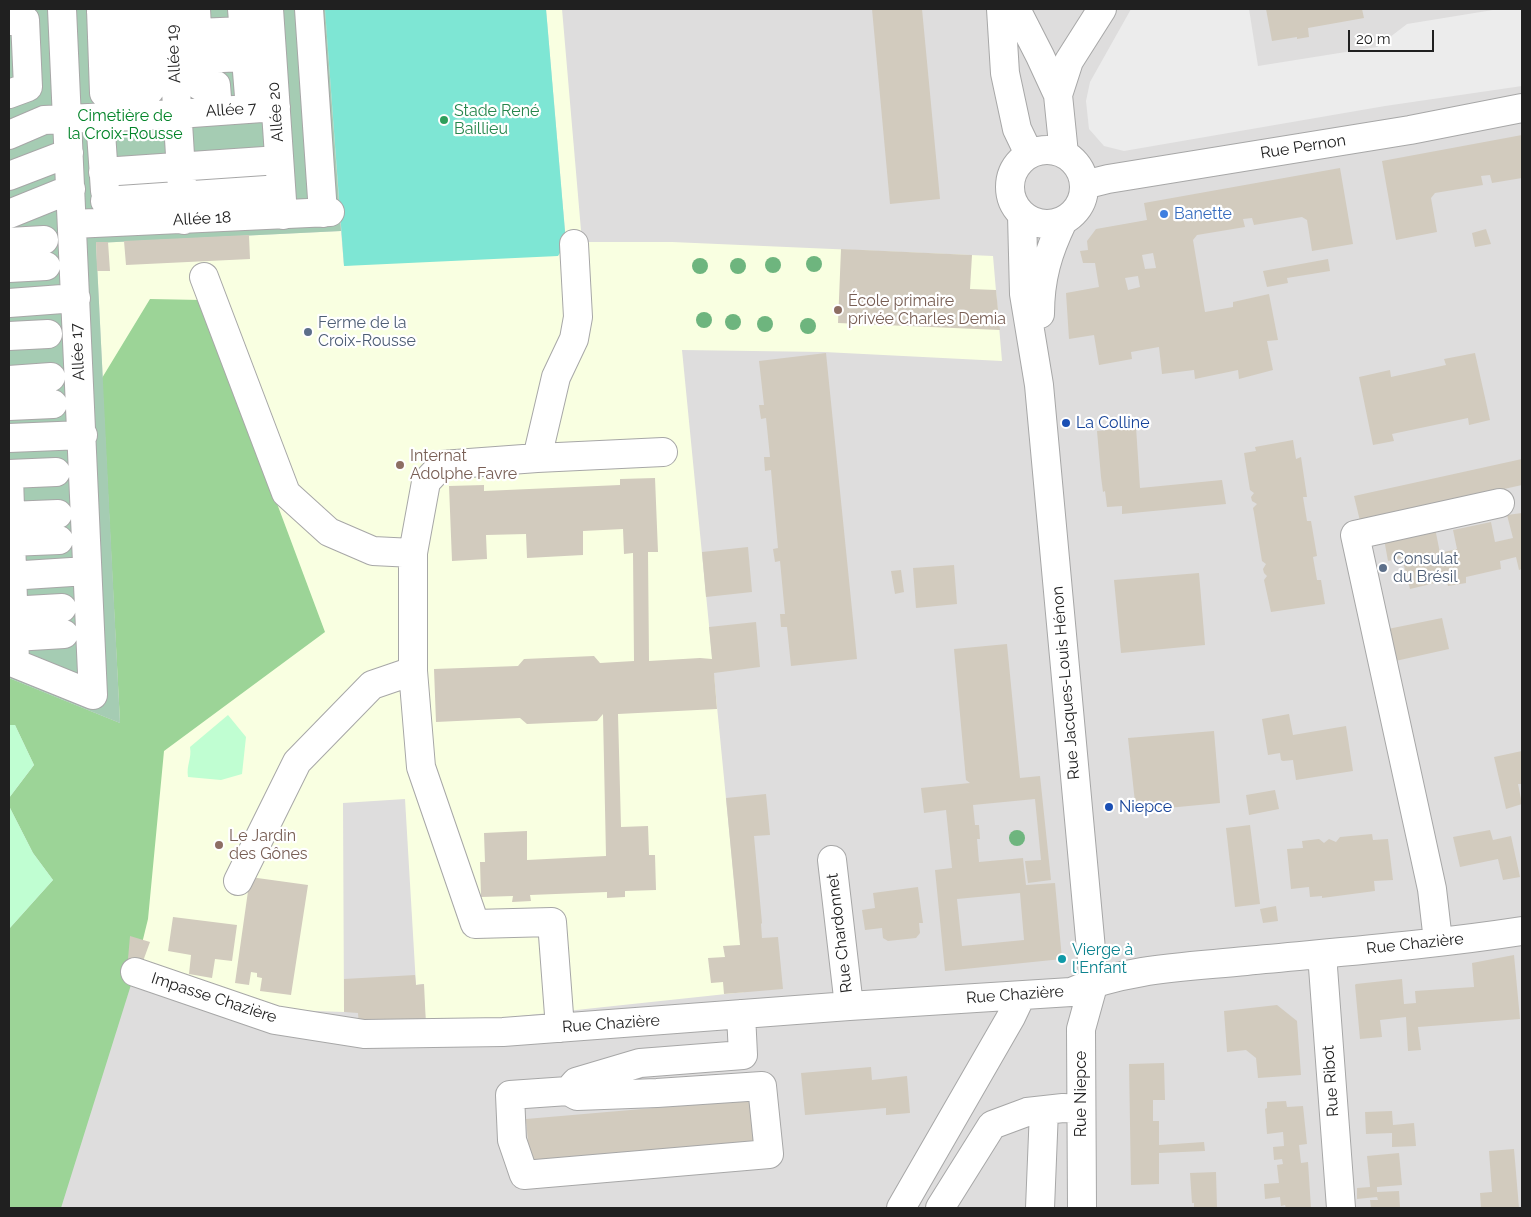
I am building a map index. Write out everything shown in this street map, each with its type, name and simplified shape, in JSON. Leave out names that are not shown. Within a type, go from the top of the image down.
[{"type":"street","points":[[101,20],[146,9],[150,90],[102,105]]},
{"type":"street","name":"Allée 19","points":[[171,9],[183,208]]},
{"type":"street","name":"Allée 20","points":[[269,9],[251,66],[279,151],[282,202]]},
{"type":"street","name":"Allée 18","points":[[73,224],[106,212],[282,202],[326,212],[309,9]]},
{"type":"street","points":[[1001,9],[1005,73],[1018,129],[1029,154],[1040,150],[1052,150],[1064,154],[1078,166],[1083,175],[1084,185]]},
{"type":"street","points":[[1016,9],[1058,95],[1064,154]]},
{"type":"street","points":[[1058,95],[1069,62],[1102,9]]},
{"type":"street","points":[[9,94],[28,87],[18,60],[17,21],[62,13]]},
{"type":"street","name":"Allée 17","points":[[12,636],[93,695],[68,106],[62,13]]},
{"type":"street","points":[[101,20],[147,36]]},
{"type":"street","points":[[101,20],[103,163],[106,212]]},
{"type":"street","points":[[198,33],[251,66]]},
{"type":"street","points":[[198,33],[200,86],[217,98]]},
{"type":"street","points":[[103,66],[149,63]]},
{"type":"street","name":"Allée 7","points":[[9,135],[44,120],[68,106],[102,105],[178,114],[217,98],[251,66]]},
{"type":"street","name":"Rue Pernon","points":[[1084,185],[1108,179],[1410,130],[1522,108]]},
{"type":"street","points":[[103,163],[279,151]]},
{"type":"street","points":[[9,176],[69,153]]},
{"type":"street","name":"Rue Jacques-Louis Hénon","points":[[1029,154],[1020,161],[1014,170],[1010,181],[1010,192],[1013,202],[1022,215],[1024,294],[1039,385],[1094,982]]},
{"type":"street","name":"Rue Jacques-Louis Hénon","points":[[1039,385],[1040,292],[1050,249],[1064,221],[1079,206],[1083,196],[1084,185]]},
{"type":"street","points":[[9,214],[71,189]]},
{"type":"street","points":[[1022,215],[1031,221],[1042,224],[1064,221]]},
{"type":"street","points":[[9,242],[45,253],[9,268]]},
{"type":"street","points":[[537,458],[556,377],[574,339],[578,317],[574,244]]},
{"type":"street","points":[[204,277],[286,493],[329,532],[373,550],[414,553]]},
{"type":"street","points":[[9,302],[76,298]]},
{"type":"street","points":[[9,336],[51,369]]},
{"type":"street","points":[[9,362],[51,369]]},
{"type":"street","points":[[9,380],[51,369]]},
{"type":"street","points":[[9,406],[51,369]]},
{"type":"street","points":[[9,438],[82,435]]},
{"type":"street","points":[[560,1028],[552,922],[474,924],[421,767],[413,671],[414,553],[426,482],[442,465],[663,452]]},
{"type":"street","points":[[10,508],[57,494],[10,508]]},
{"type":"street","points":[[1438,941],[1432,889],[1355,534],[1500,503]]},
{"type":"street","points":[[10,508],[59,540]]},
{"type":"street","points":[[10,508],[12,636],[63,621]]},
{"type":"street","points":[[11,575],[87,571]]},
{"type":"street","points":[[238,882],[297,762],[372,685],[413,671]]},
{"type":"street","name":"Rue Chardonnet","points":[[832,860],[849,1006]]},
{"type":"street","name":"Rue Chazière","points":[[503,1032],[849,1006],[1071,992],[1094,982],[1133,972],[1322,954],[1522,931]]},
{"type":"street","name":"Rue Ribot","points":[[1322,954],[1341,1208]]},
{"type":"street","name":"Impasse Chazière","points":[[135,972],[275,1020],[364,1034],[503,1032]]},
{"type":"street","name":"Rue Niepce","points":[[1082,1208],[1081,1029],[1094,982]]},
{"type":"street","points":[[901,1208],[1011,1017],[1021,996]]},
{"type":"street","points":[[568,1091],[577,1096],[587,1096],[762,1086],[769,1154],[524,1175],[512,1140],[510,1095],[568,1091],[576,1082],[640,1063],[743,1055],[741,1014]]},
{"type":"street","points":[[940,1208],[992,1125],[1027,1112],[1081,1108]]},
{"type":"street","points":[[1040,1208],[1044,1110]]},
{"type":"shaded area","points":[[9,9],[1522,9],[1522,1208],[9,1208]]},
{"type":"shaded area","name":"Stade René Baillieu","points":[[325,9],[546,9],[566,243],[558,256],[344,266]]},
{"type":"shaded area","name":"Internat Adolphe Favre","points":[[546,9],[562,9],[582,242],[672,242],[993,256],[1002,361],[824,352],[682,350],[745,992],[426,1026],[423,984],[416,985],[405,799],[343,803],[344,1012],[289,1010],[231,996],[128,959],[120,723],[96,243],[341,231],[344,266],[566,243]]},
{"type":"shaded area","points":[[1131,9],[1249,9],[1258,66],[1377,47],[1407,24],[1499,9],[1522,9],[1522,86],[1385,106],[1124,151],[1104,146],[1089,129],[1086,101],[1090,82]]},
{"type":"green space","name":"Cimetière de la Croix-Rousse","points":[[9,9],[325,9],[341,231],[96,243],[120,723],[9,678]]},
{"type":"green space","points":[[150,299],[201,300],[325,632],[164,751],[148,919],[135,972],[61,1208],[9,1208],[9,929],[53,880],[33,853],[9,806],[9,798],[34,765],[15,725],[9,725],[9,678],[120,723],[102,378]]},
{"type":"green space","points":[[228,715],[246,737],[242,774],[221,780],[188,777],[190,747]]},
{"type":"green space","points":[[9,725],[15,725],[34,765],[9,798]]},
{"type":"green space","points":[[9,806],[33,853],[53,880],[9,929]]},
{"type":"building","points":[[872,9],[922,9],[940,199],[890,204]]},
{"type":"building","points":[[1266,9],[1362,9],[1364,18],[1308,28],[1309,37],[1272,41]]},
{"type":"building","points":[[1522,135],[1522,178],[1492,183],[1490,175],[1481,176],[1483,185],[1435,193],[1431,198],[1437,232],[1396,240],[1382,161]]},
{"type":"building","points":[[1340,168],[1353,244],[1312,251],[1307,220],[1302,217],[1254,225],[1252,218],[1243,219],[1245,227],[1197,235],[1193,240],[1205,312],[1233,307],[1233,302],[1269,294],[1278,340],[1267,341],[1273,370],[1239,379],[1238,370],[1195,379],[1194,370],[1162,374],[1159,347],[1131,352],[1132,359],[1099,365],[1094,335],[1069,339],[1066,293],[1099,287],[1095,263],[1083,263],[1080,251],[1088,250],[1087,241],[1096,229],[1147,220],[1144,203]],"holes":[[[1153,253],[1156,268],[1145,269],[1142,255]],[[1138,276],[1140,287],[1128,290],[1125,278]]]},
{"type":"building","points":[[1486,229],[1491,244],[1475,247],[1472,233]]},
{"type":"building","points":[[249,235],[250,259],[126,265],[124,241]]},
{"type":"building","points":[[96,242],[108,242],[110,271],[97,271]]},
{"type":"building","points":[[841,249],[972,255],[970,289],[996,290],[1000,330],[838,323]]},
{"type":"building","points":[[1328,259],[1330,271],[1287,278],[1288,283],[1267,287],[1263,271]]},
{"type":"building","points":[[826,353],[857,659],[791,666],[787,627],[781,627],[780,614],[785,614],[780,561],[775,562],[773,549],[778,548],[771,470],[765,471],[764,457],[770,457],[766,418],[761,419],[759,405],[764,405],[759,361]]},
{"type":"building","points":[[1475,353],[1490,420],[1469,425],[1468,418],[1392,434],[1394,441],[1373,445],[1359,377],[1390,370],[1391,377],[1446,365],[1444,359]]},
{"type":"building","points":[[1136,427],[1140,488],[1222,480],[1226,504],[1122,514],[1122,506],[1107,507],[1101,477],[1097,431]]},
{"type":"building","points":[[1293,440],[1296,459],[1301,457],[1307,497],[1303,497],[1307,521],[1311,521],[1317,556],[1313,557],[1317,580],[1321,580],[1325,604],[1271,612],[1264,580],[1267,576],[1263,569],[1266,564],[1262,561],[1253,508],[1257,504],[1252,501],[1251,497],[1254,493],[1250,490],[1244,453],[1256,451],[1255,447]]},
{"type":"building","points":[[1522,459],[1522,485],[1360,521],[1354,496]]},
{"type":"building","points":[[655,478],[658,552],[648,552],[649,661],[712,659],[709,627],[756,622],[760,667],[714,673],[717,709],[618,714],[621,827],[648,826],[649,855],[655,855],[656,890],[625,891],[625,897],[607,898],[607,892],[530,895],[531,901],[512,902],[513,896],[481,897],[480,862],[485,862],[484,833],[527,831],[527,860],[606,856],[603,714],[597,721],[527,724],[520,718],[436,722],[434,669],[518,666],[524,659],[594,656],[600,663],[634,661],[633,553],[624,554],[623,529],[583,531],[583,555],[527,558],[526,534],[486,535],[487,559],[452,561],[449,486],[484,485],[484,491],[620,485],[620,479]]},
{"type":"building","points":[[1522,513],[1522,569],[1519,570],[1516,557],[1500,561],[1501,569],[1466,577],[1466,583],[1448,586],[1447,580],[1410,589],[1402,558],[1388,561],[1384,539],[1435,528],[1440,553],[1457,549],[1453,530],[1491,522],[1495,542],[1513,538],[1507,515]]},
{"type":"building","points":[[748,547],[752,592],[706,597],[702,552]]},
{"type":"building","points":[[954,565],[957,604],[916,608],[913,568]]},
{"type":"building","points":[[901,570],[904,592],[895,594],[891,571]]},
{"type":"building","points":[[1199,573],[1205,645],[1121,653],[1114,580]]},
{"type":"building","points":[[1442,618],[1449,649],[1391,662],[1383,630]]},
{"type":"building","points":[[1007,644],[1020,778],[1040,776],[1051,880],[1028,883],[1025,861],[1041,860],[1035,799],[973,805],[975,825],[979,825],[980,839],[977,839],[979,862],[1023,858],[1026,885],[1055,883],[1062,959],[945,971],[935,870],[952,868],[946,810],[924,813],[921,788],[970,783],[966,780],[954,649]],"holes":[[[1020,893],[1024,940],[962,946],[957,899]]]},
{"type":"building","points":[[1289,714],[1293,735],[1346,726],[1353,771],[1296,780],[1293,760],[1281,760],[1280,753],[1268,755],[1262,719]]},
{"type":"building","points":[[1214,731],[1220,803],[1136,811],[1128,738]]},
{"type":"building","points":[[1522,751],[1522,784],[1518,784],[1522,804],[1506,809],[1494,757]]},
{"type":"building","points":[[1275,790],[1279,809],[1249,815],[1246,795]]},
{"type":"building","points":[[766,794],[770,835],[754,836],[762,938],[778,937],[783,989],[724,994],[723,982],[711,983],[708,958],[725,957],[723,946],[740,945],[726,798]]},
{"type":"building","points":[[1250,825],[1260,904],[1235,907],[1226,828]]},
{"type":"building","points":[[1490,830],[1493,840],[1511,836],[1520,877],[1503,880],[1498,859],[1460,867],[1453,837]]},
{"type":"building","points":[[1372,834],[1373,840],[1388,839],[1393,880],[1374,881],[1375,891],[1322,898],[1322,896],[1310,897],[1309,887],[1291,889],[1287,849],[1303,848],[1302,841],[1319,839],[1324,843],[1329,839],[1336,842],[1340,837]]},
{"type":"building","points":[[250,877],[308,885],[291,995],[260,991],[262,978],[257,977],[257,973],[251,972],[249,985],[235,983]]},
{"type":"building","points":[[918,887],[923,923],[919,923],[920,933],[916,938],[888,941],[883,938],[882,928],[865,930],[862,910],[875,908],[873,893]]},
{"type":"building","points":[[1276,906],[1278,921],[1263,923],[1260,909]]},
{"type":"building","points":[[173,917],[237,925],[232,961],[215,959],[212,978],[189,974],[191,955],[168,951]]},
{"type":"building","points":[[130,936],[150,942],[142,964],[128,959]]},
{"type":"building","points":[[1514,955],[1520,1019],[1418,1027],[1421,1050],[1408,1051],[1406,1017],[1380,1020],[1382,1037],[1360,1039],[1356,984],[1402,979],[1404,1004],[1416,1003],[1415,991],[1474,987],[1472,963]]},
{"type":"building","points":[[415,975],[416,985],[424,984],[426,1026],[359,1027],[358,1013],[344,1012],[344,979]]},
{"type":"building","points":[[1277,1005],[1297,1021],[1301,1075],[1258,1078],[1256,1058],[1246,1050],[1227,1052],[1224,1011]]},
{"type":"building","points":[[1164,1063],[1165,1100],[1153,1100],[1153,1121],[1159,1121],[1159,1145],[1204,1142],[1205,1151],[1159,1153],[1159,1184],[1131,1185],[1129,1064]]},
{"type":"building","points":[[871,1067],[872,1080],[907,1076],[910,1113],[886,1115],[886,1108],[805,1115],[801,1073]]},
{"type":"building","points":[[758,1099],[763,1143],[530,1163],[526,1119]]},
{"type":"building","points":[[1286,1101],[1287,1107],[1303,1106],[1307,1144],[1299,1145],[1301,1163],[1308,1162],[1311,1208],[1286,1208],[1285,1205],[1281,1206],[1280,1197],[1265,1199],[1264,1184],[1279,1183],[1277,1165],[1283,1164],[1282,1159],[1274,1160],[1273,1147],[1284,1146],[1283,1132],[1267,1134],[1265,1109],[1267,1108],[1267,1102]]},
{"type":"building","points":[[1392,1111],[1393,1125],[1414,1123],[1416,1146],[1392,1147],[1392,1133],[1366,1134],[1365,1112]]},
{"type":"building","points":[[1514,1149],[1519,1208],[1481,1208],[1480,1193],[1492,1192],[1489,1151]]},
{"type":"building","points":[[1399,1153],[1402,1185],[1377,1187],[1377,1192],[1399,1191],[1400,1208],[1371,1208],[1370,1200],[1378,1200],[1377,1197],[1357,1199],[1357,1188],[1370,1187],[1367,1156]]},
{"type":"building","points":[[1216,1172],[1217,1208],[1194,1208],[1190,1173]]},
{"type":"place","name":"Stade René Baillieu","points":[[444,120]]},
{"type":"place","name":"Banette","points":[[1164,214]]},
{"type":"place","name":"École primaire privée Charles Demia","points":[[838,310]]},
{"type":"place","name":"Ferme de la Croix-Rousse","points":[[308,332]]},
{"type":"place","name":"La Colline","points":[[1066,423]]},
{"type":"place","name":"Internat Adolphe Favre","points":[[400,465]]},
{"type":"place","name":"Consulat du Brésil","points":[[1383,568]]},
{"type":"place","name":"Niepce","points":[[1109,807]]},
{"type":"place","name":"Le Jardin des Gônes","points":[[219,845]]},
{"type":"place","name":"Vierge à l'Enfant","points":[[1062,959]]}]
